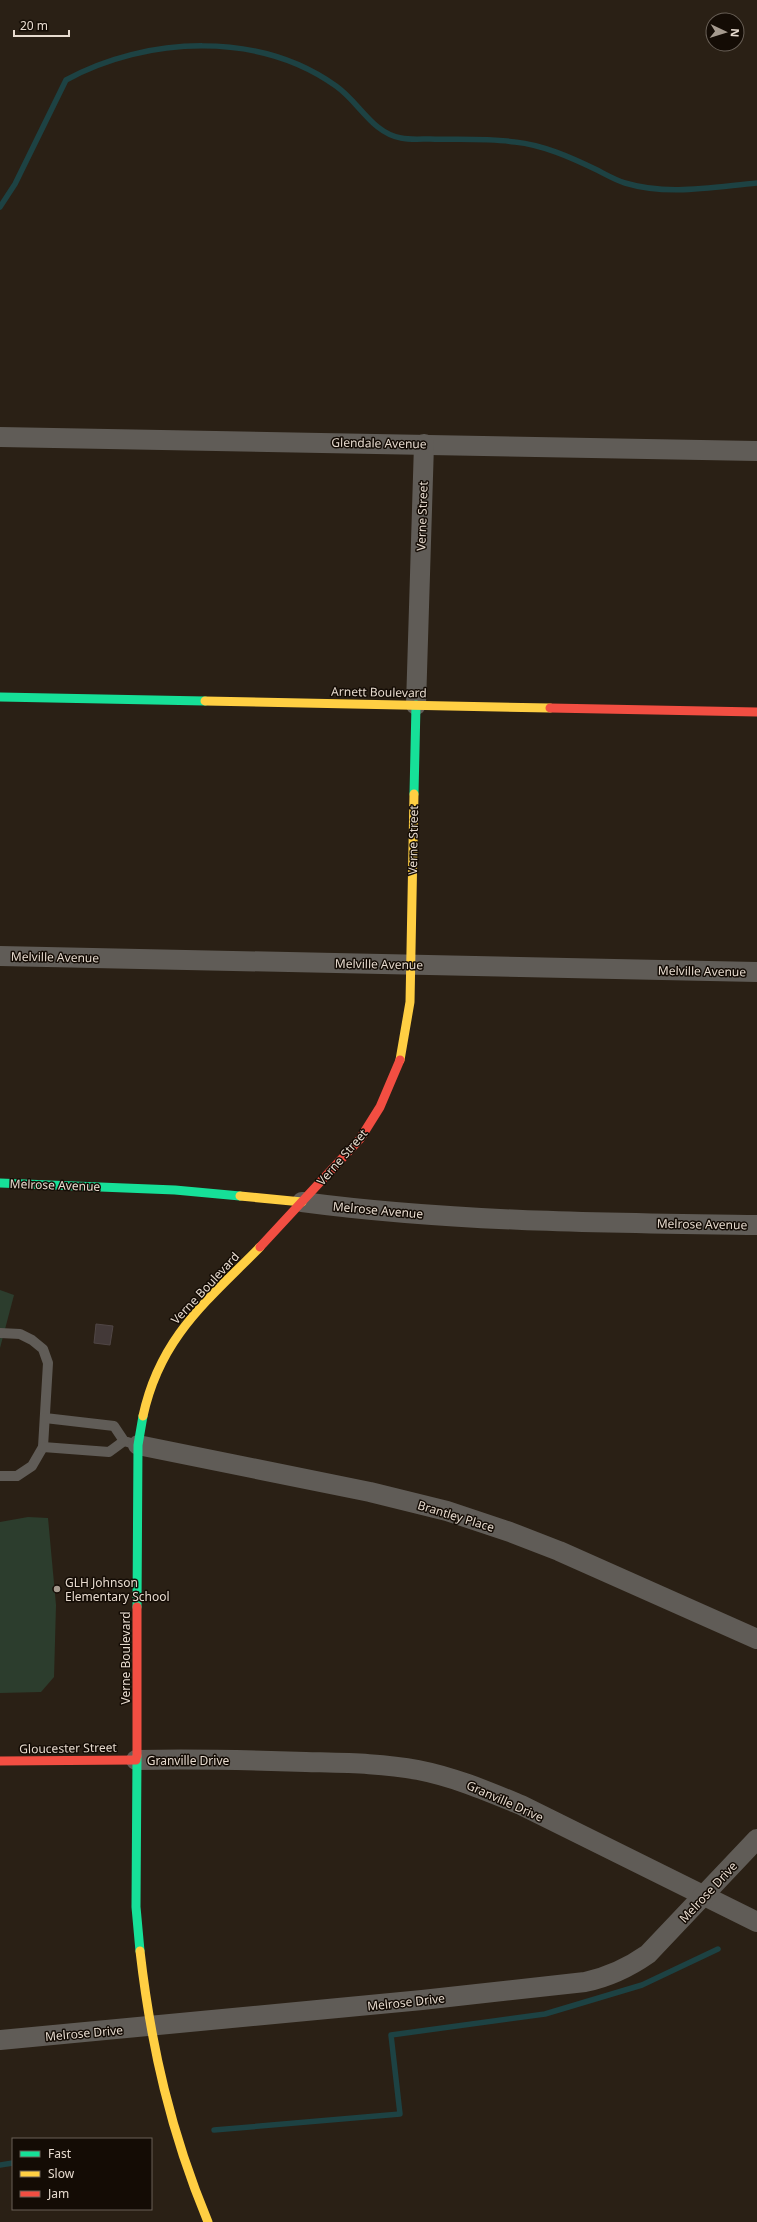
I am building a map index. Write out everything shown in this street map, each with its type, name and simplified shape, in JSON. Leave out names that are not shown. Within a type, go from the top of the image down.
[{"type":"street","name":"Glendale Avenue","points":[[0,437],[757,451]]},
{"type":"street","name":"Verne Street","points":[[302,1202],[360,1140],[378,1113],[392,1084],[401,1060],[408,1028],[424,444]]},
{"type":"street","name":"Arnett Boulevard","points":[[0,697],[757,712]]},
{"type":"street","name":"Melville Avenue","points":[[0,956],[757,972]]},
{"type":"street","name":"Melrose Avenue","points":[[0,1183],[175,1190],[302,1202],[374,1212],[493,1219],[757,1225]]},
{"type":"street","name":"Verne Boulevard","points":[[208,2222],[193,2188],[173,2130],[157,2070],[148,2027],[140,1970],[136,1907],[136,1760],[131,1443],[142,1420],[150,1388],[164,1358],[185,1324],[302,1202]]},
{"type":"street","name":"Brantley Place","points":[[131,1443],[370,1492],[447,1511],[510,1532],[559,1552],[757,1639]]},
{"type":"street","name":"Granville Drive","points":[[136,1760],[211,1759],[376,1764],[418,1770],[482,1789],[521,1805],[757,1922]]},
{"type":"street","name":"Gloucester Street","points":[[0,1761],[136,1760]]},
{"type":"street","name":"Melrose Drive","points":[[0,2040],[430,2000],[585,1982],[608,1977],[629,1967],[648,1954],[757,1839]]},
{"type":"lane","points":[[0,1333],[20,1334],[32,1340],[43,1349],[48,1363],[43,1447],[32,1466],[17,1476],[0,1476]]},
{"type":"lane","points":[[43,1447],[110,1452],[131,1443],[114,1426],[45,1418]]},
{"type":"green space","points":[[0,1290],[14,1295],[0,1348]]},
{"type":"green space","points":[[28,1517],[48,1518],[56,1605],[54,1677],[41,1692],[0,1693],[0,1522]]},
{"type":"building","points":[[96,1324],[113,1326],[110,1345],[94,1343]]},
{"type":"waterway","points":[[0,207],[15,184],[66,80],[98,65],[132,55],[167,48],[202,46],[238,48],[273,56],[306,68],[336,86],[382,130],[401,138],[494,140],[536,146],[566,156],[621,182],[641,187],[674,190],[757,183]]},
{"type":"waterway","points":[[214,2130],[400,2114],[391,2035],[545,2014],[642,1985],[718,1949]]},
{"type":"waterway","points":[[0,2165],[12,2163]]},
{"type":"traffic: fast","points":[[0,697],[205,701]]},
{"type":"traffic: fast","points":[[414,794],[416,705]]},
{"type":"traffic: fast","points":[[0,1183],[175,1190],[240,1196]]},
{"type":"traffic: fast","points":[[137,1607],[138,1445],[143,1416]]},
{"type":"traffic: fast","points":[[137,1756],[136,1907],[140,1951]]},
{"type":"traffic: slow","points":[[205,701],[550,708]]},
{"type":"traffic: slow","points":[[400,1060],[410,1002],[414,794]]},
{"type":"traffic: slow","points":[[240,1196],[302,1202]]},
{"type":"traffic: slow","points":[[143,1416],[151,1388],[161,1364],[174,1342],[204,1303],[260,1247]]},
{"type":"traffic: slow","points":[[140,1951],[150,2021],[164,2089],[183,2156],[208,2222]]},
{"type":"traffic: jam","points":[[550,708],[757,712]]},
{"type":"traffic: jam","points":[[260,1247],[360,1139],[380,1107],[400,1060]]},
{"type":"traffic: jam","points":[[137,1607],[137,1756]]},
{"type":"traffic: jam","points":[[0,1761],[136,1760]]},
{"type":"place","name":"GLH Johnson Elementary School","points":[[57,1589]]}]
